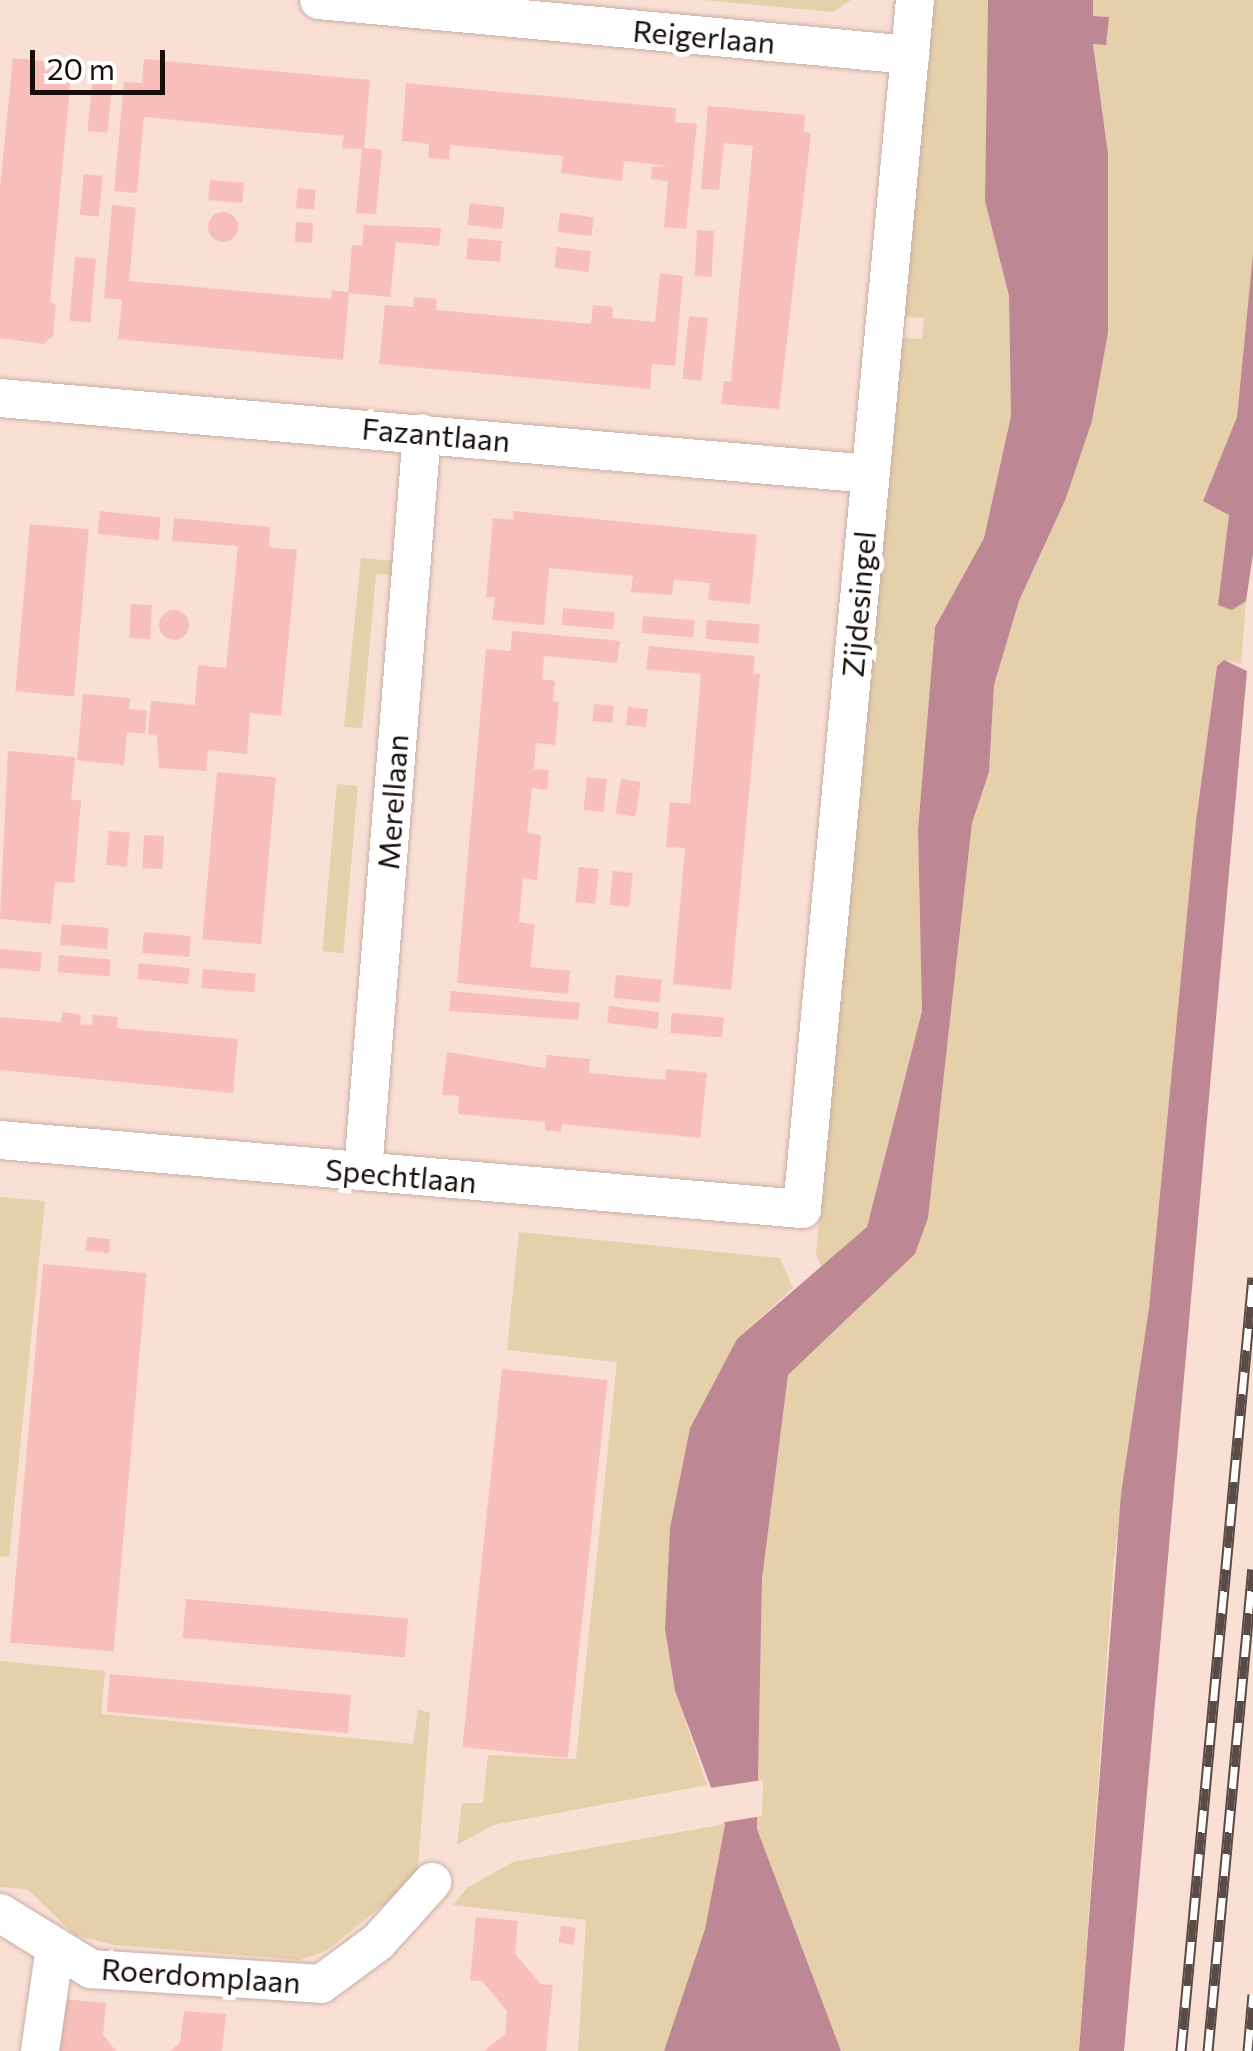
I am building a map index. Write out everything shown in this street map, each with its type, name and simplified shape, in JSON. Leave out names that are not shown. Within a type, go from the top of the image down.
[{"type":"street","name":"Reigerlaan","points":[[320,0],[910,55]]},
{"type":"street","name":"Zijdesingel","points":[[802,1209],[915,0]]},
{"type":"street","name":"Fazantlaan","points":[[0,398],[871,474]]},
{"type":"street","name":"Merellaan","points":[[364,1171],[422,433]]},
{"type":"street","name":"Spechtlaan","points":[[0,1140],[802,1209]]},
{"type":"street","name":"Roerdomplaan","points":[[0,1913],[91,1969],[321,1984],[378,1942],[432,1882]]},
{"type":"street","points":[[40,2051],[55,1947]]},
{"type":"shaded area","points":[[703,0],[851,0],[833,12]]},
{"type":"shaded area","points":[[932,0],[988,0],[985,201],[1009,296],[1011,416],[984,538],[935,627],[918,830],[922,1011],[867,1227],[821,1267],[816,1254],[901,338],[922,339],[924,318],[902,317]]},
{"type":"shaded area","points":[[988,0],[1093,0],[1093,16],[1109,17],[1106,45],[1093,44],[1108,154],[1108,333],[1092,421],[1066,498],[1019,601],[994,685],[989,772],[972,823],[928,1218],[915,1254],[788,1375],[762,1579],[757,1829],[841,2051],[664,2051],[705,1929],[725,1825],[675,1691],[665,1629],[670,1528],[690,1428],[737,1339],[867,1227],[922,1011],[918,830],[935,627],[984,538],[1011,416],[1009,296],[985,201]]},
{"type":"shaded area","points":[[1093,0],[1253,0],[1253,253],[1237,417],[1213,479],[1229,515],[1219,604],[1232,609],[1246,601],[1241,664],[1224,660],[1217,666],[1196,821],[1149,1308],[1114,1560],[1079,2051],[841,2051],[757,1829],[762,1579],[788,1375],[915,1254],[928,1218],[972,823],[989,772],[994,685],[1019,601],[1066,498],[1092,421],[1108,333],[1108,154],[1093,43],[1108,17],[1093,16]]},
{"type":"shaded area","points":[[1253,253],[1253,554],[1246,601],[1232,610],[1218,605],[1229,515],[1203,501],[1237,417]]},
{"type":"shaded area","points":[[361,558],[395,561],[393,576],[376,574],[362,728],[344,727]]},
{"type":"shaded area","points":[[1224,660],[1247,671],[1124,2051],[1079,2051],[1121,1494],[1149,1308],[1196,821],[1217,666]]},
{"type":"shaded area","points":[[337,784],[358,786],[343,953],[322,951]]},
{"type":"shaded area","points":[[0,1197],[45,1201],[9,1557],[0,1556]]},
{"type":"shaded area","points":[[519,1232],[780,1258],[793,1288],[737,1339],[690,1428],[670,1528],[665,1629],[675,1691],[707,1785],[493,1825],[457,1845],[462,1803],[483,1803],[488,1755],[576,1759],[617,1362],[507,1350]]},
{"type":"shaded area","points":[[0,1661],[105,1671],[101,1714],[413,1744],[418,1709],[430,1713],[417,1878],[326,1951],[299,1960],[114,1945],[75,1935],[27,1889],[0,1887]]},
{"type":"shaded area","points":[[725,1824],[705,1929],[664,2051],[578,2051],[586,1920],[453,1905],[467,1888],[513,1862]]},
{"type":"pier","points":[[763,1780],[762,1816],[719,1823],[703,1789]]},
{"type":"building","points":[[13,58],[72,64],[50,302],[56,305],[53,336],[44,344],[0,338],[0,188]]},
{"type":"building","points":[[144,59],[370,80],[364,148],[382,150],[376,214],[356,213],[362,149],[342,148],[344,136],[144,117],[137,193],[114,191],[124,82],[142,83]]},
{"type":"building","points":[[94,68],[114,70],[107,133],[87,131]]},
{"type":"building","points":[[406,83],[676,108],[675,122],[697,124],[686,229],[664,227],[668,181],[651,179],[652,167],[669,166],[624,161],[622,181],[561,173],[563,156],[450,145],[449,160],[428,158],[429,144],[402,141]]},
{"type":"building","points":[[708,106],[805,115],[804,132],[811,133],[779,409],[721,404],[724,381],[731,381],[753,146],[724,143],[719,190],[701,189]]},
{"type":"building","points":[[84,174],[103,176],[99,217],[80,215]]},
{"type":"building","points":[[210,180],[244,183],[242,203],[208,200]]},
{"type":"building","points":[[298,188],[316,190],[314,210],[296,208]]},
{"type":"building","points":[[470,203],[505,207],[502,229],[467,225]]},
{"type":"building","points":[[112,205],[136,208],[129,281],[331,299],[332,290],[348,292],[352,245],[362,246],[364,225],[441,228],[439,246],[396,242],[390,297],[349,293],[343,360],[118,339],[122,300],[104,298]]},
{"type":"building","points":[[223,212],[234,216],[238,227],[234,238],[223,242],[212,238],[208,227],[212,216]]},
{"type":"building","points":[[560,213],[594,217],[591,236],[558,232]]},
{"type":"building","points":[[296,222],[313,223],[312,243],[295,242]]},
{"type":"building","points":[[697,230],[714,231],[712,277],[695,276]]},
{"type":"building","points":[[468,238],[502,241],[500,262],[466,259]]},
{"type":"building","points":[[557,247],[591,251],[588,272],[554,268]]},
{"type":"building","points":[[75,257],[96,259],[90,323],[69,321]]},
{"type":"building","points":[[660,273],[683,276],[675,366],[652,364],[650,389],[379,364],[385,305],[413,307],[414,297],[437,299],[436,310],[591,324],[593,305],[613,307],[612,318],[655,322]]},
{"type":"building","points":[[689,316],[708,318],[701,381],[682,379]]},
{"type":"building","points":[[100,511],[161,517],[158,540],[98,534]]},
{"type":"building","points":[[514,511],[757,535],[750,604],[708,600],[710,583],[674,580],[672,595],[631,592],[633,576],[549,568],[544,625],[492,620],[495,597],[486,597],[493,518],[513,520]]},
{"type":"building","points":[[174,518],[270,527],[269,547],[297,550],[281,716],[250,713],[247,754],[208,750],[206,771],[159,768],[157,735],[148,734],[151,701],[195,705],[198,665],[226,668],[238,546],[172,541]]},
{"type":"building","points":[[30,524],[89,529],[74,697],[15,691]]},
{"type":"building","points":[[131,604],[152,605],[150,639],[129,638]]},
{"type":"building","points":[[563,608],[615,613],[613,629],[562,625]]},
{"type":"building","points":[[174,610],[185,614],[189,625],[185,636],[174,640],[163,636],[159,625],[163,614]]},
{"type":"building","points":[[643,616],[695,621],[693,637],[642,633]]},
{"type":"building","points":[[707,620],[760,625],[758,644],[705,639]]},
{"type":"building","points":[[512,631],[620,641],[617,663],[544,656],[542,679],[555,681],[553,701],[559,702],[555,745],[536,743],[534,769],[549,770],[547,790],[532,788],[527,833],[541,835],[537,880],[523,878],[519,922],[535,925],[530,967],[570,971],[568,994],[457,983],[486,649],[511,651]]},
{"type":"building","points":[[649,646],[755,656],[753,674],[760,674],[731,990],[673,984],[685,848],[666,847],[670,802],[690,804],[701,674],[646,669]]},
{"type":"building","points":[[83,694],[130,698],[129,709],[147,711],[145,734],[127,732],[124,765],[77,760]]},
{"type":"building","points":[[594,704],[614,706],[612,723],[592,721]]},
{"type":"building","points":[[628,707],[648,709],[646,727],[626,725]]},
{"type":"building","points":[[8,751],[75,757],[71,799],[81,801],[74,883],[55,882],[51,924],[0,919]]},
{"type":"building","points":[[217,772],[276,777],[261,945],[202,939]]},
{"type":"building","points":[[587,777],[607,779],[603,812],[584,810]]},
{"type":"building","points":[[621,779],[641,782],[635,817],[616,814]]},
{"type":"building","points":[[109,831],[130,833],[127,867],[106,865]]},
{"type":"building","points":[[144,835],[164,836],[162,869],[142,868]]},
{"type":"building","points":[[579,867],[599,869],[595,904],[575,902]]},
{"type":"building","points":[[613,871],[633,873],[629,907],[609,905]]},
{"type":"building","points":[[62,924],[109,928],[107,949],[60,945]]},
{"type":"building","points":[[144,932],[191,936],[189,957],[142,953]]},
{"type":"building","points":[[0,949],[42,953],[40,972],[0,968]]},
{"type":"building","points":[[59,955],[111,960],[109,976],[58,972]]},
{"type":"building","points":[[139,963],[190,968],[188,984],[137,979]]},
{"type":"building","points":[[203,969],[256,974],[254,993],[201,988]]},
{"type":"building","points":[[616,975],[662,980],[659,1003],[614,998]]},
{"type":"building","points":[[451,991],[580,1003],[578,1020],[449,1011]]},
{"type":"building","points":[[609,1006],[660,1012],[658,1029],[607,1023]]},
{"type":"building","points":[[63,1012],[81,1015],[80,1024],[92,1025],[93,1015],[118,1017],[117,1028],[238,1039],[233,1093],[0,1070],[0,1017],[61,1022]]},
{"type":"building","points":[[672,1013],[724,1018],[722,1037],[670,1033]]},
{"type":"building","points":[[447,1052],[545,1068],[547,1055],[590,1059],[589,1073],[665,1080],[666,1069],[707,1073],[700,1138],[562,1124],[561,1132],[545,1130],[545,1122],[458,1114],[459,1096],[442,1095]]},
{"type":"building","points":[[87,1237],[110,1239],[109,1253],[86,1251]]},
{"type":"building","points":[[43,1264],[147,1273],[113,1652],[10,1643]]},
{"type":"building","points":[[502,1369],[607,1380],[568,1758],[462,1747]]},
{"type":"building","points":[[186,1599],[408,1618],[405,1657],[183,1638]]},
{"type":"building","points":[[110,1674],[351,1695],[348,1733],[107,1712]]},
{"type":"building","points":[[476,1917],[518,1921],[515,1954],[541,1984],[553,1985],[546,2051],[484,2051],[505,2034],[507,2011],[482,1981],[470,1980]]},
{"type":"building","points":[[561,1926],[576,1928],[573,1945],[559,1943]]},
{"type":"building","points":[[63,1999],[106,2003],[103,2035],[116,2051],[58,2051]]},
{"type":"building","points":[[184,2011],[226,2014],[222,2051],[170,2051],[180,2043]]},
{"type":"railway","points":[[1181,2051],[1253,1277]]},
{"type":"railway","points":[[1208,2051],[1253,1569]]},
{"type":"railway","points":[[1248,2051],[1253,1994]]}]
